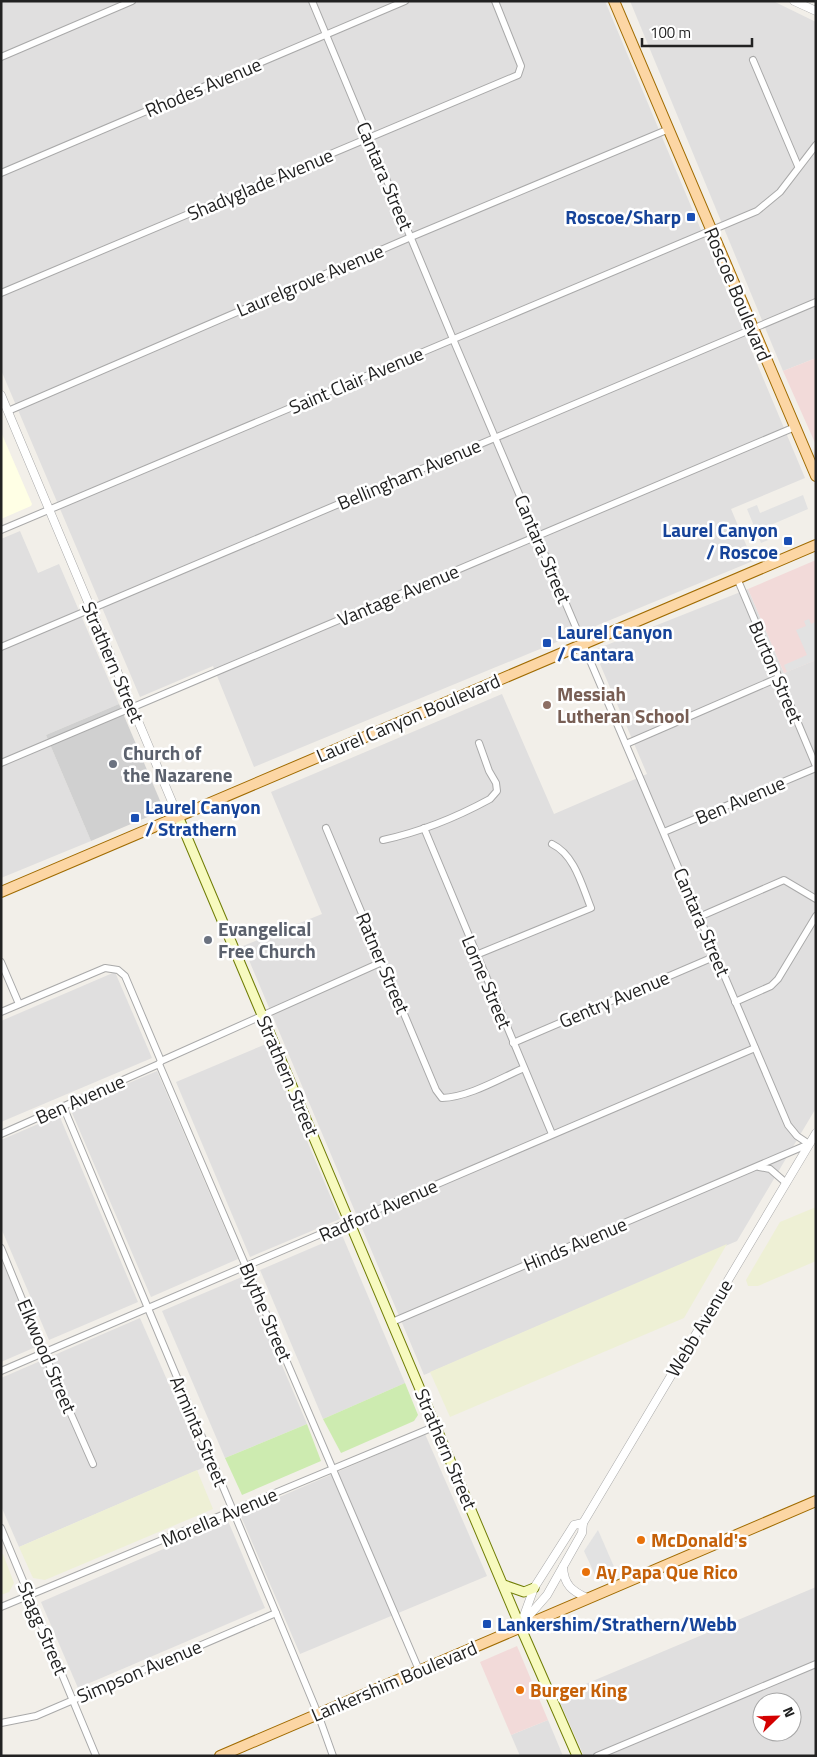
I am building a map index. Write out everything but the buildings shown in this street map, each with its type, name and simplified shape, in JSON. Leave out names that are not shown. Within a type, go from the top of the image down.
[{"type":"main road","name":"Roscoe Boulevard","points":[[614,1],[816,476]]},
{"type":"main road","name":"Laurel Canyon Boulevard","points":[[1,892],[816,545]]},
{"type":"main road","name":"Strathern Street","points":[[178,816],[520,1626],[577,1756]]},
{"type":"main road","name":"Lankershim Boulevard","points":[[220,1756],[520,1626],[816,1501]]},
{"type":"main road","points":[[504,1585],[524,1592],[534,1588]]},
{"type":"street","points":[[1,57],[132,1]]},
{"type":"street","name":"Cantara Street","points":[[312,1],[453,339],[788,1125],[797,1136],[809,1144]]},
{"type":"street","name":"Rhodes Avenue","points":[[1,173],[405,1]]},
{"type":"street","name":"Shadyglade Avenue","points":[[1,293],[518,75],[521,66],[495,1]]},
{"type":"street","points":[[794,1],[816,11]]},
{"type":"street","points":[[753,60],[798,166]]},
{"type":"street","name":"Laurelgrove Avenue","points":[[8,411],[411,237],[668,129]]},
{"type":"street","name":"Saint Clair Avenue","points":[[1,530],[761,208],[780,192],[798,166],[816,145]]},
{"type":"street","name":"Bellingham Avenue","points":[[1,647],[816,302]]},
{"type":"street","name":"Strathern Street","points":[[1,395],[178,816]]},
{"type":"street","name":"Vantage Avenue","points":[[1,763],[796,427]]},
{"type":"street","name":"Burton Street","points":[[736,578],[816,767]]},
{"type":"street","points":[[626,744],[778,678]]},
{"type":"street","points":[[383,840],[406,835],[490,799],[497,791],[496,783],[489,771],[479,743]]},
{"type":"street","name":"Ben Avenue","points":[[664,832],[816,767]]},
{"type":"street","name":"Ratner Street","points":[[326,828],[436,1090],[442,1098],[451,1098],[464,1094],[524,1068]]},
{"type":"street","name":"Lorne Street","points":[[424,828],[552,1134]]},
{"type":"street","points":[[476,955],[591,908],[569,856],[561,848],[552,844]]},
{"type":"street","points":[[699,916],[784,880],[816,899]]},
{"type":"street","points":[[735,1002],[770,986],[778,979],[816,916]]},
{"type":"street","name":"Gentry Avenue","points":[[513,1043],[716,956]]},
{"type":"street","points":[[1,962],[19,1004],[1,1012]]},
{"type":"street","name":"Ben Avenue","points":[[1,1134],[382,962]]},
{"type":"street","name":"Blythe Street","points":[[19,1004],[105,968],[118,970],[126,976],[160,1062],[419,1670]]},
{"type":"street","name":"Radford Avenue","points":[[1,1371],[755,1048]]},
{"type":"street","name":"Arminta Street","points":[[63,1106],[318,1714],[333,1756]]},
{"type":"street","name":"Webb Avenue","points":[[520,1626],[547,1595],[582,1533],[582,1523],[816,1133]]},
{"type":"street","name":"Hinds Avenue","points":[[392,1322],[809,1144]]},
{"type":"street","points":[[758,1167],[770,1170],[785,1182]]},
{"type":"street","name":"Elkwood Street","points":[[1,1248],[44,1353],[93,1464]]},
{"type":"street","name":"Morella Avenue","points":[[1,1607],[436,1426]]},
{"type":"street","name":"Webb Avenue","points":[[520,1626],[534,1588],[574,1525],[582,1523]]},
{"type":"street","name":"Stagg Street","points":[[1,1528],[96,1756]]},
{"type":"street","points":[[563,1567],[568,1587],[587,1598]]},
{"type":"street","name":"Simpson Avenue","points":[[1,1723],[36,1716],[276,1613]]},
{"type":"street","points":[[597,1756],[816,1664]]},
{"type":"shaded area","points":[[1,1],[605,1],[805,478],[731,509],[753,561],[254,767],[213,666],[140,697],[1,370]]},
{"type":"shaded area","points":[[630,1],[773,1],[816,22],[816,358],[783,371]]},
{"type":"shaded area","points":[[816,358],[816,445],[783,371]]},
{"type":"shaded area","points":[[1,432],[32,504],[1,519]]},
{"type":"shaded area","points":[[803,495],[808,509],[766,527],[771,539],[761,543],[747,509],[757,505],[760,513]]},
{"type":"shaded area","points":[[20,531],[38,573],[59,564],[119,704],[46,735],[91,841],[1,878],[1,539]]},
{"type":"shaded area","points":[[816,560],[816,660],[784,673],[748,589]]},
{"type":"shaded area","points":[[748,589],[784,673],[816,660],[816,1108],[737,1241],[424,1375],[243,946],[322,914],[271,792],[502,694],[554,814],[647,774],[594,650]]},
{"type":"shaded area","points":[[809,619],[811,624],[816,623],[816,660],[787,672],[784,665],[807,655],[796,630],[806,626],[804,621]]},
{"type":"shaded area","points":[[119,704],[164,810],[91,841],[46,735]]},
{"type":"shaded area","points":[[115,972],[152,1058],[1,1122],[1,1021]]},
{"type":"shaded area","points":[[266,1044],[340,1219],[250,1257],[176,1082]]},
{"type":"shaded area","points":[[157,1071],[238,1259],[151,1297],[70,1108]]},
{"type":"shaded area","points":[[59,1115],[138,1302],[49,1340],[1,1228],[1,1140]]},
{"type":"shaded area","points":[[816,1207],[816,1261],[758,1286],[748,1286],[746,1280],[780,1222]]},
{"type":"shaded area","points":[[342,1235],[405,1383],[323,1419],[260,1270]]},
{"type":"shaded area","points":[[727,1244],[684,1318],[450,1417],[430,1372]]},
{"type":"shaded area","points":[[1,1259],[38,1346],[1,1362]]},
{"type":"shaded area","points":[[244,1276],[307,1424],[225,1458],[162,1311]]},
{"type":"shaded area","points":[[140,1318],[205,1467],[19,1547],[1,1506],[1,1378]]},
{"type":"shaded area","points":[[425,1434],[487,1576],[300,1654],[240,1514]]},
{"type":"shaded area","points":[[197,1470],[213,1509],[45,1580],[33,1578],[19,1547]]},
{"type":"shaded area","points":[[228,1521],[265,1608],[78,1688],[41,1602]]},
{"type":"shaded area","points":[[598,1530],[615,1569],[596,1577],[584,1551]]},
{"type":"shaded area","points":[[1,1554],[3,1554],[14,1583],[9,1592],[1,1595]]},
{"type":"shaded area","points":[[816,1587],[816,1756],[584,1756],[557,1696]]},
{"type":"shaded area","points":[[517,1646],[548,1720],[511,1735],[480,1662]]},
{"type":"shaded area","points":[[548,1720],[563,1756],[520,1756],[511,1735]]},
{"type":"green space","points":[[405,1383],[418,1415],[414,1421],[341,1453],[323,1419]]},
{"type":"green space","points":[[307,1424],[321,1461],[242,1495],[225,1458]]},
{"type":"place","name":"Roscoe/Sharp","points":[[691,217]]},
{"type":"place","name":"Laurel Canyon / Roscoe","points":[[788,541]]},
{"type":"place","name":"Laurel Canyon / Cantara","points":[[547,643]]},
{"type":"place","name":"Messiah Lutheran School","points":[[547,705]]},
{"type":"place","name":"Church of the Nazarene","points":[[113,764]]},
{"type":"place","name":"Laurel Canyon / Strathern","points":[[135,818]]},
{"type":"place","name":"Evangelical Free Church","points":[[208,940]]},
{"type":"place","name":"McDonald's","points":[[641,1540]]},
{"type":"place","name":"Ay Papa Que Rico","points":[[586,1572]]},
{"type":"place","name":"Lankershim/Strathern/Webb","points":[[487,1624]]},
{"type":"place","name":"Burger King","points":[[520,1690]]}]
